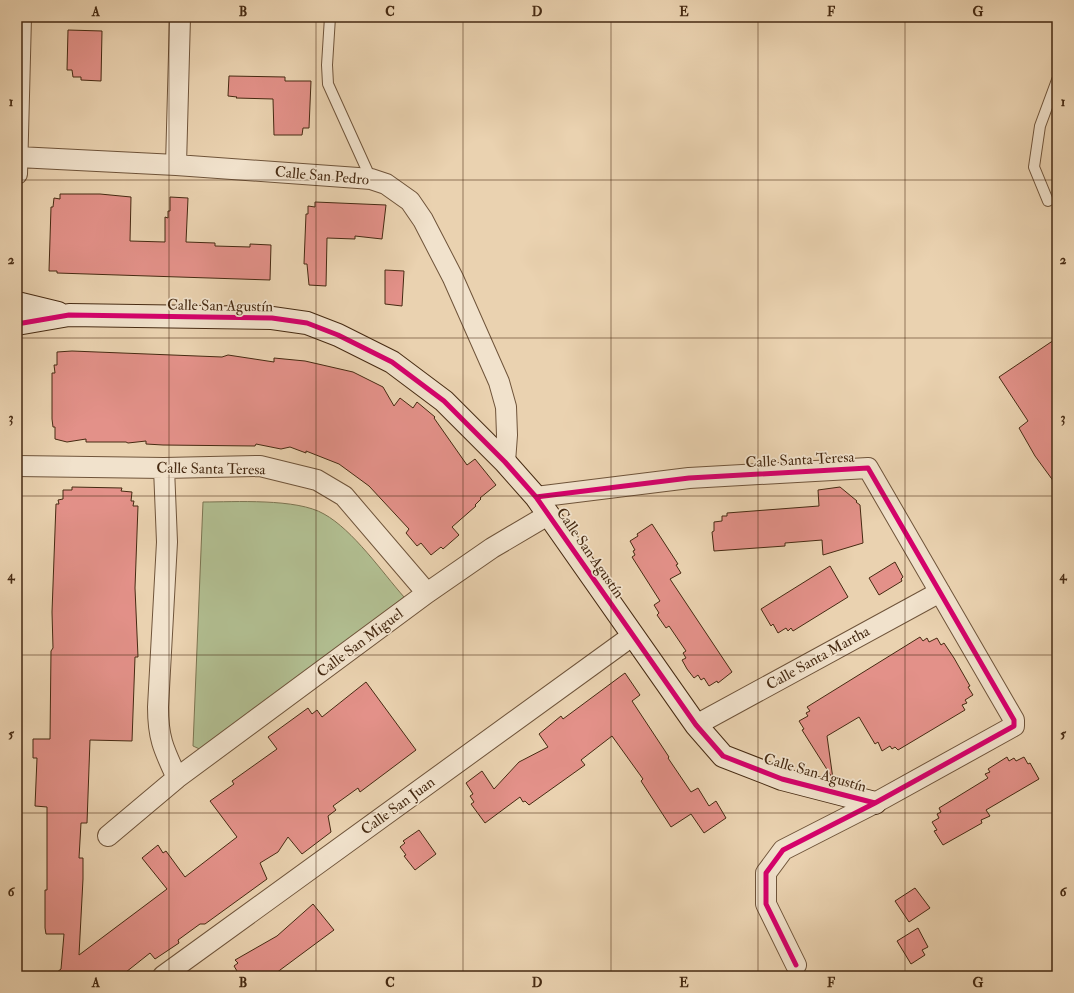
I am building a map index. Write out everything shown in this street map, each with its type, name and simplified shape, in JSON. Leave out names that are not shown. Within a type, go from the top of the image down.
[{"type":"street","points":[[17,165],[21,17]]},
{"type":"street","points":[[176,164],[180,17]]},
{"type":"street","name":"Calle San Pedro","points":[[17,165],[176,164],[371,179],[386,184],[410,201],[423,220],[454,278],[499,382],[506,407],[507,435],[505,462]]},
{"type":"street","name":"Calle San Agustín","points":[[17,303],[69,315]]},
{"type":"street","name":"Calle San Agustín","points":[[17,324],[69,315],[272,318],[308,323],[338,335],[392,362],[444,401],[505,462],[542,506],[696,725],[723,756],[782,779],[875,804],[1015,724]]},
{"type":"street","name":"Calle Santa Teresa","points":[[17,466],[164,468],[260,466],[317,480],[344,496],[427,593]]},
{"type":"street","points":[[164,468],[167,542],[158,730],[162,746],[177,778]]},
{"type":"street","name":"Calle Santa Teresa","points":[[542,506],[689,478],[868,468],[1015,724]]},
{"type":"street","name":"Calle San Miguel","points":[[108,836],[177,778],[427,593],[492,548],[542,506]]},
{"type":"street","name":"Calle Santa Martha","points":[[696,725],[940,592]]},
{"type":"street","name":"Calle San Juan","points":[[163,976],[632,636]]},
{"type":"street","points":[[796,965],[766,904],[766,873],[783,850],[875,804]]},
{"type":"lane","points":[[330,17],[327,65],[328,84],[371,179]]},
{"type":"lane","points":[[1048,201],[1034,167],[1040,126],[1057,80]]},
{"type":"green space","points":[[203,502],[282,503],[298,505],[324,514],[346,530],[367,552],[404,597],[204,751],[193,746]]},
{"type":"building","points":[[68,30],[102,31],[101,81],[81,80],[81,77],[73,77],[72,70],[67,70]]},
{"type":"building","points":[[229,76],[285,77],[285,81],[311,81],[309,128],[303,128],[302,135],[274,135],[273,99],[236,98],[237,97],[228,96]]},
{"type":"building","points":[[60,194],[100,194],[131,197],[130,241],[165,242],[165,217],[168,218],[168,211],[170,211],[170,197],[188,198],[186,242],[215,243],[215,246],[250,247],[250,244],[271,245],[270,280],[57,273],[57,271],[49,271],[51,207],[53,207],[54,198],[60,199]]},
{"type":"building","points":[[315,202],[386,205],[382,239],[355,236],[355,239],[327,238],[326,286],[309,285],[307,264],[304,264],[306,214],[308,214],[308,206],[315,207]]},
{"type":"building","points":[[385,270],[404,271],[402,306],[385,304]]},
{"type":"building","points":[[1057,338],[1057,486],[1035,456],[1019,428],[1028,421],[999,377]]},
{"type":"building","points":[[72,351],[222,357],[228,355],[274,362],[274,358],[305,361],[353,372],[383,387],[394,406],[400,398],[413,408],[417,402],[435,417],[434,418],[467,465],[475,459],[496,485],[480,498],[481,499],[475,505],[476,506],[452,527],[459,535],[443,549],[441,547],[431,555],[421,543],[417,546],[406,533],[409,529],[369,486],[339,464],[306,451],[306,453],[290,447],[281,449],[256,444],[255,446],[163,445],[146,444],[146,441],[128,443],[86,442],[86,439],[67,442],[55,439],[55,427],[53,427],[52,419],[52,373],[55,373],[54,365],[57,365],[57,352]]},
{"type":"building","points":[[72,487],[122,488],[121,491],[132,492],[131,501],[134,501],[133,506],[138,506],[135,588],[138,657],[135,657],[132,741],[90,740],[87,823],[81,823],[79,858],[83,858],[83,879],[79,955],[167,889],[142,858],[158,845],[163,853],[166,851],[185,877],[237,837],[210,801],[234,784],[232,781],[277,749],[268,737],[308,708],[312,714],[317,710],[322,717],[366,682],[416,750],[360,792],[358,788],[333,806],[336,810],[328,816],[331,832],[302,854],[288,837],[278,852],[260,863],[267,879],[205,924],[200,924],[178,940],[179,943],[155,959],[150,953],[121,976],[52,976],[61,969],[64,934],[46,934],[45,928],[45,890],[47,890],[47,807],[35,806],[37,758],[33,758],[33,739],[50,739],[51,651],[53,648],[52,612],[56,504],[59,504],[58,500],[63,499],[63,490],[72,490]]},
{"type":"building","points":[[840,487],[860,505],[863,543],[823,555],[822,540],[785,543],[785,546],[714,551],[712,532],[714,531],[714,522],[722,521],[722,516],[727,516],[727,513],[819,506],[818,490]]},
{"type":"building","points":[[652,524],[678,564],[676,565],[681,573],[670,579],[732,672],[718,683],[717,681],[709,686],[704,678],[701,680],[698,675],[694,678],[687,669],[682,660],[686,658],[683,653],[686,651],[669,626],[666,628],[657,615],[659,613],[654,605],[660,601],[632,557],[635,555],[633,551],[635,550],[630,541],[638,536],[637,534]]},
{"type":"building","points":[[895,562],[903,577],[901,579],[902,581],[879,595],[869,578]]},
{"type":"building","points":[[830,566],[848,597],[793,631],[791,628],[788,631],[786,628],[778,633],[773,624],[771,626],[761,609]]},
{"type":"building","points":[[920,637],[923,641],[927,638],[929,642],[937,638],[941,645],[944,643],[954,658],[970,686],[968,687],[973,695],[965,700],[967,703],[962,705],[965,710],[898,750],[895,747],[892,749],[890,746],[882,751],[878,742],[875,744],[859,717],[827,736],[833,779],[802,730],[804,729],[799,721],[808,716],[806,713],[810,711],[807,707]]},
{"type":"building","points":[[625,673],[640,695],[632,701],[691,792],[698,788],[709,806],[716,801],[726,818],[704,833],[691,814],[671,827],[641,781],[643,779],[612,736],[581,760],[585,765],[529,805],[525,801],[523,802],[520,797],[485,823],[471,804],[474,802],[470,796],[473,794],[466,783],[482,771],[494,789],[519,762],[548,747],[539,734],[561,716],[563,719]]},
{"type":"building","points":[[1007,757],[1009,761],[1014,758],[1016,761],[1024,757],[1028,764],[1030,763],[1039,779],[986,810],[990,816],[981,820],[982,823],[943,845],[934,831],[937,830],[932,822],[939,818],[937,814],[941,812],[939,808],[988,778],[985,774],[990,772],[988,769]]},
{"type":"building","points":[[419,830],[436,854],[415,870],[404,856],[406,855],[400,847],[405,843],[403,841]]},
{"type":"building","points":[[915,888],[930,908],[909,922],[895,901]]},
{"type":"building","points":[[313,904],[334,930],[272,976],[240,976],[234,966],[238,963],[235,960],[277,936]]},
{"type":"building","points":[[918,928],[928,947],[922,950],[925,955],[911,964],[897,941]]},
{"type":"cycle path","points":[[17,324],[69,315],[272,318],[307,323],[338,335],[392,362],[444,401],[505,462],[536,497],[696,725],[723,756],[782,779],[875,803]]},
{"type":"cycle path","points":[[536,497],[689,478],[868,468],[1014,720],[1014,726],[875,803],[783,850],[766,873],[766,904],[796,965]]}]
